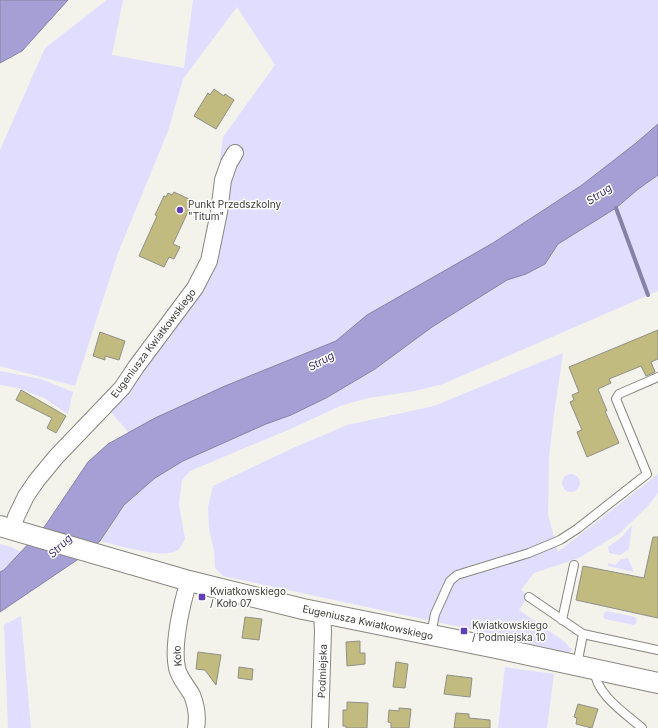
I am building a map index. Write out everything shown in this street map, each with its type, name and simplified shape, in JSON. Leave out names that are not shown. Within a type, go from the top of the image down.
[{"type":"street","name":"Eugeniusza Kwiatkowskiego","points":[[235,153],[229,163],[223,180],[219,212],[209,261],[195,288],[122,388],[36,480],[26,496],[13,530],[189,581],[322,613],[501,649],[658,683]]},
{"type":"street","name":"Koło","points":[[189,581],[176,640],[175,654],[177,669],[192,696],[196,711],[196,728]]},
{"type":"street","name":"Podmiejska","points":[[320,728],[322,613]]},
{"type":"lane","points":[[431,635],[435,614],[450,581],[457,574],[529,553],[560,540],[577,529],[647,474],[616,399],[619,394],[658,377]]},
{"type":"lane","points":[[562,620],[574,565]]},
{"type":"lane","points":[[529,597],[583,634],[658,650]]},
{"type":"lane","points":[[583,634],[586,667],[595,678],[599,688],[608,699],[642,728]]},
{"type":"shaded area","points":[[107,0],[123,0],[112,55],[184,68],[193,0],[658,0],[658,124],[582,185],[493,243],[367,315],[336,341],[225,386],[155,418],[129,433],[109,410],[188,290],[207,249],[223,137],[275,65],[237,7],[183,79],[168,131],[118,253],[75,386],[0,366],[0,150],[45,48]]},
{"type":"shaded area","points":[[658,175],[658,291],[443,384],[415,391],[368,398],[340,406],[295,427],[190,471],[182,480],[179,505],[185,539],[178,550],[171,553],[152,553],[101,541],[124,505],[155,478],[183,461],[266,424],[291,415],[326,398],[375,369],[432,327],[507,280],[526,274],[545,264],[558,244],[616,208]]},
{"type":"shaded area","points":[[563,353],[549,457],[548,515],[558,552],[658,474],[658,493],[647,507],[620,533],[579,558],[534,573],[521,590],[529,595],[519,610],[565,642],[570,648],[573,649],[569,653],[474,630],[223,576],[215,568],[214,551],[209,529],[208,507],[213,486],[293,448],[347,425],[434,406]]},
{"type":"shaded area","points":[[0,371],[41,379],[73,392],[68,414],[44,398],[18,388],[0,385]]},
{"type":"shaded area","points":[[571,474],[577,477],[580,483],[577,489],[571,492],[565,489],[562,483],[565,477]]},
{"type":"shaded area","points":[[632,525],[629,549],[620,555],[609,553],[608,547],[622,537]]},
{"type":"shaded area","points":[[0,544],[21,552],[4,570],[0,572]]},
{"type":"shaded area","points":[[628,558],[634,572],[608,566],[608,563],[615,565],[621,559]]},
{"type":"shaded area","points":[[607,611],[635,617],[637,620],[636,623],[634,625],[605,619],[603,617],[604,613]]},
{"type":"shaded area","points":[[21,616],[31,728],[8,728],[4,625]]},
{"type":"shaded area","points":[[505,667],[554,674],[547,728],[498,728]]},
{"type":"water","points":[[0,0],[68,0],[22,51],[0,63]]},
{"type":"water","name":"Strug","points":[[658,124],[658,175],[616,208],[558,244],[545,264],[526,274],[507,280],[432,327],[375,369],[326,398],[291,415],[266,424],[183,461],[155,478],[124,505],[100,541],[77,560],[0,612],[0,572],[4,570],[45,526],[88,462],[108,444],[155,418],[225,386],[336,341],[367,315],[493,243],[582,185]]},
{"type":"building","points":[[214,89],[224,96],[225,94],[234,100],[216,129],[194,116],[208,93],[210,95]]},
{"type":"building","points":[[174,192],[193,201],[173,244],[180,247],[174,259],[169,257],[164,267],[139,256],[157,216],[155,215],[164,196],[166,197],[168,193],[172,195]]},
{"type":"building","points":[[658,330],[658,359],[651,362],[655,372],[646,376],[641,366],[609,379],[611,383],[598,389],[607,411],[605,411],[619,443],[587,457],[577,432],[582,430],[570,402],[574,400],[572,395],[579,392],[569,367]]},
{"type":"building","points":[[100,332],[125,341],[119,360],[105,356],[105,360],[93,356]]},
{"type":"building","points":[[21,390],[66,416],[56,433],[47,428],[52,418],[16,400]]},
{"type":"building","points":[[653,537],[658,537],[658,618],[576,600],[583,566],[644,578]]},
{"type":"building","points":[[245,617],[262,619],[259,640],[242,638]]},
{"type":"building","points":[[360,641],[360,653],[365,653],[365,664],[347,666],[346,642]]},
{"type":"building","points":[[198,652],[221,655],[216,685],[205,670],[196,669]]},
{"type":"building","points":[[396,662],[408,664],[405,688],[393,687]]},
{"type":"building","points":[[239,667],[253,669],[252,680],[238,678]]},
{"type":"building","points":[[447,675],[472,678],[470,697],[444,694]]},
{"type":"building","points":[[347,702],[368,703],[367,728],[346,728],[346,726],[343,726],[343,710],[347,710]]},
{"type":"building","points":[[578,704],[598,709],[592,728],[576,724],[577,718],[574,717]]},
{"type":"building","points":[[399,708],[411,709],[409,728],[391,728],[391,723],[388,722],[389,710],[399,711]]},
{"type":"building","points":[[456,713],[469,714],[469,718],[490,720],[490,728],[454,728]]},
{"type":"waterway","points":[[616,208],[648,295]]},
{"type":"place","name":"Punkt Przedszkolny \"Titum\"","points":[[180,210]]},
{"type":"place","name":"Kwiatkowskiego / Koło 07","points":[[202,597]]},
{"type":"place","name":"Kwiatkowskiego / Podmiejska 10","points":[[464,631]]}]
